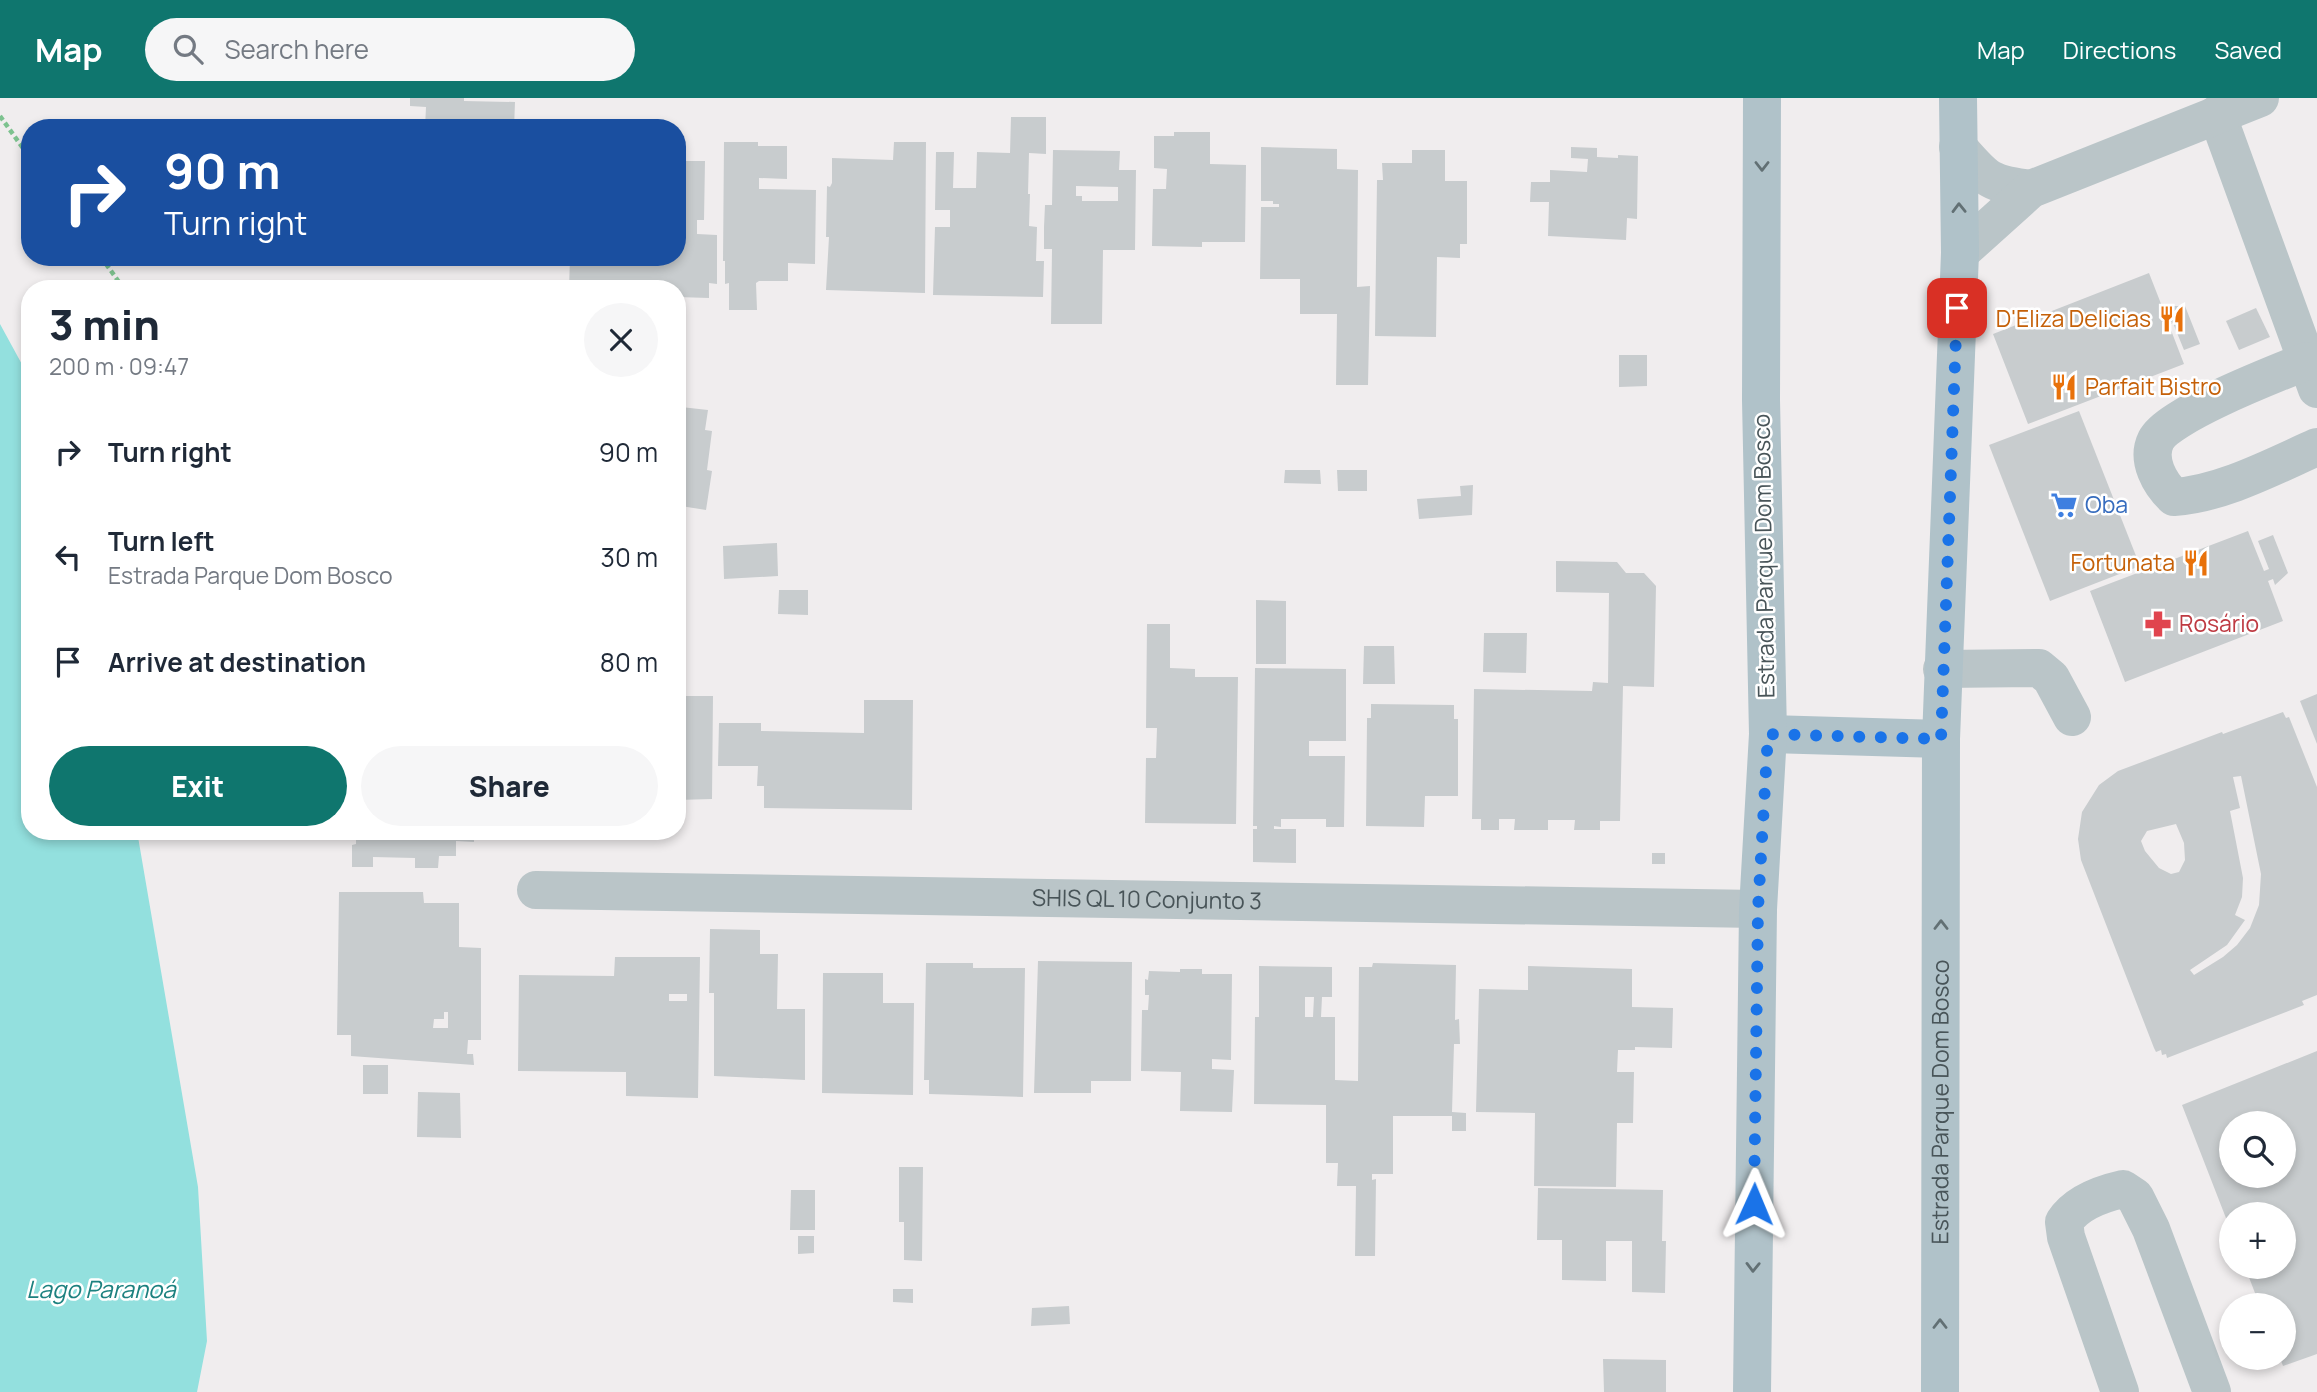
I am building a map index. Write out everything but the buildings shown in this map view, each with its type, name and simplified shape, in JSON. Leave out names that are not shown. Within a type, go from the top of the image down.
[{"type":"main road","name":"Estrada Parque Dom Bosco","points":[[1752,1392],[1758,909],[1768,734],[1761,400],[1762,98]]},
{"type":"main road","name":"Estrada Parque Dom Bosco","points":[[1940,1392],[1941,739],[1959,253],[1958,98]]},
{"type":"main road","points":[[1768,734],[1941,739]]},
{"type":"street","points":[[1959,253],[2031,189],[2260,98]]},
{"type":"street","points":[[2217,114],[2312,375],[2232,392],[2182,418],[2157,437],[2152,450],[2155,470],[2164,488],[2174,497],[2190,496],[2252,476],[2317,447]]},
{"type":"street","points":[[1958,147],[1982,174],[2000,185],[2031,189]]},
{"type":"street","points":[[1942,669],[2039,668],[2051,678],[2073,717]]},
{"type":"street","name":"SHIS QL 10 Conjunto 3","points":[[536,890],[1758,909]]},
{"type":"street","points":[[2120,1392],[2066,1237],[2064,1222],[2072,1209],[2123,1189],[2135,1197],[2151,1229],[2212,1392]]},
{"type":"path","points":[[0,116],[21,145]]},
{"type":"water","name":"Lago Paranoá","points":[[0,324],[21,362],[21,840],[139,840],[198,1187],[207,1341],[197,1392],[0,1392]]},
{"type":"place","name":"D'Eliza Delicias","points":[[2172,319]]},
{"type":"place","name":"Parfait Bistro","points":[[2064,387]]},
{"type":"place","name":"Oba","points":[[2064,505]]},
{"type":"place","name":"Fortunata","points":[[2196,563]]},
{"type":"place","name":"Rosário","points":[[2158,624]]},
{"type":"route","points":[[1754,1204],[1758,909],[1768,734],[1941,739],[1957,308]]}]
